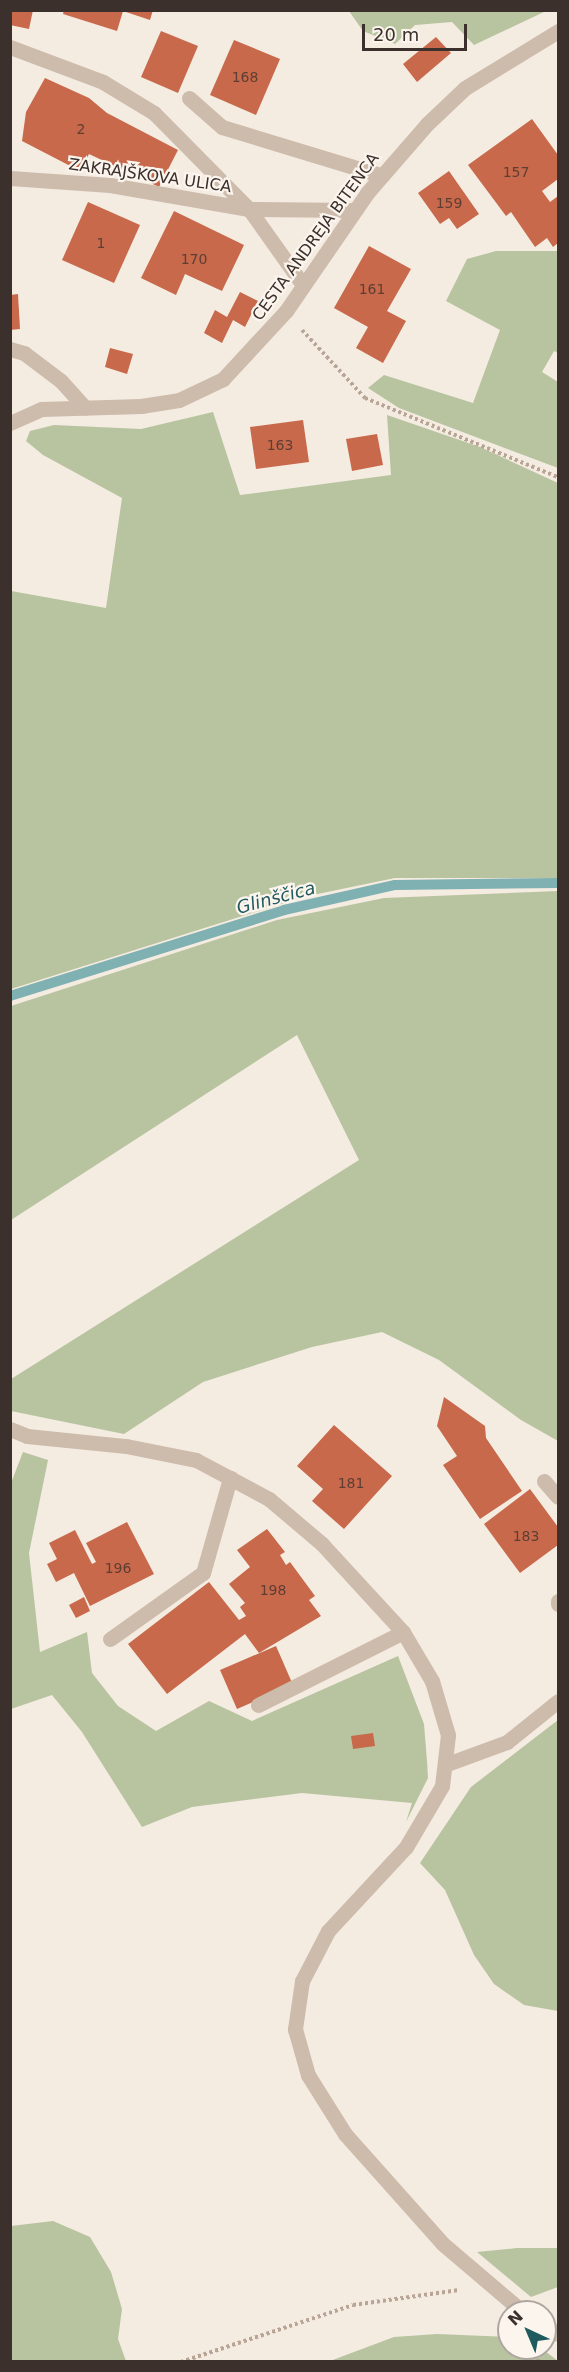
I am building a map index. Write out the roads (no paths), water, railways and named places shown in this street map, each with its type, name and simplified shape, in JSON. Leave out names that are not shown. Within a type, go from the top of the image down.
[{"type":"street","name":"CESTA ANDREJA BITENCA","points":[[10,423],[41,410],[141,406],[188,396],[223,379],[286,311],[380,175],[465,88],[558,31]]},
{"type":"street","points":[[10,47],[104,82],[154,113],[249,209]]},
{"type":"street","points":[[189,98],[222,127],[380,175]]},
{"type":"street","name":"ZAKRAJŠKOVA ULICA","points":[[10,178],[110,185],[249,209],[354,210]]},
{"type":"street","name":"ZAKRAJŠKOVA ULICA","points":[[249,209],[303,285]]},
{"type":"street","points":[[10,349],[24,353],[61,381],[85,408]]},
{"type":"street","points":[[10,1429],[27,1436],[126,1446],[196,1460],[269,1499],[322,1544],[403,1632],[432,1681],[448,1735],[447,1764],[442,1786],[406,1847],[328,1931],[302,1981],[295,2029],[308,2075],[345,2134],[443,2244],[508,2300]]},
{"type":"street","points":[[110,1640],[203,1573],[230,1478]]},
{"type":"street","points":[[544,1481],[558,1497]]},
{"type":"street","points":[[258,1705],[403,1632]]},
{"type":"street","points":[[447,1764],[507,1742],[558,1701]]},
{"type":"waterway","name":"Glinščica","points":[[10,996],[284,910],[395,885],[558,883]]}]
